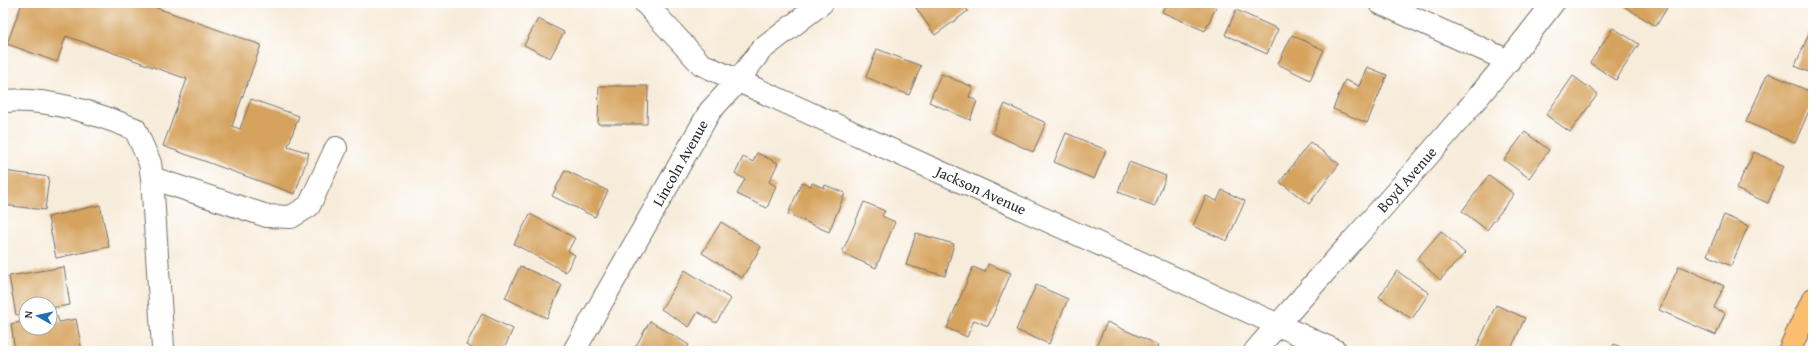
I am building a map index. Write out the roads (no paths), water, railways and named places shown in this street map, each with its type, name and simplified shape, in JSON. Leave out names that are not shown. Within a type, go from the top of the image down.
[{"type":"main road","points":[[1789,351],[1813,299]]},
{"type":"street","name":"Jackson Avenue","points":[[644,3],[700,64],[1336,351]]},
{"type":"street","name":"Lincoln Avenue","points":[[574,351],[710,111],[737,82],[761,50],[822,3]]},
{"type":"street","points":[[1380,3],[1509,61]]},
{"type":"street","name":"Boyd Avenue","points":[[1255,351],[1333,264],[1509,61],[1552,3]]},
{"type":"street","points":[[3,101],[43,102],[108,119],[135,129],[150,163],[152,178],[163,348]]},
{"type":"street","points":[[152,178],[267,216],[291,217],[309,206],[336,148]]}]
